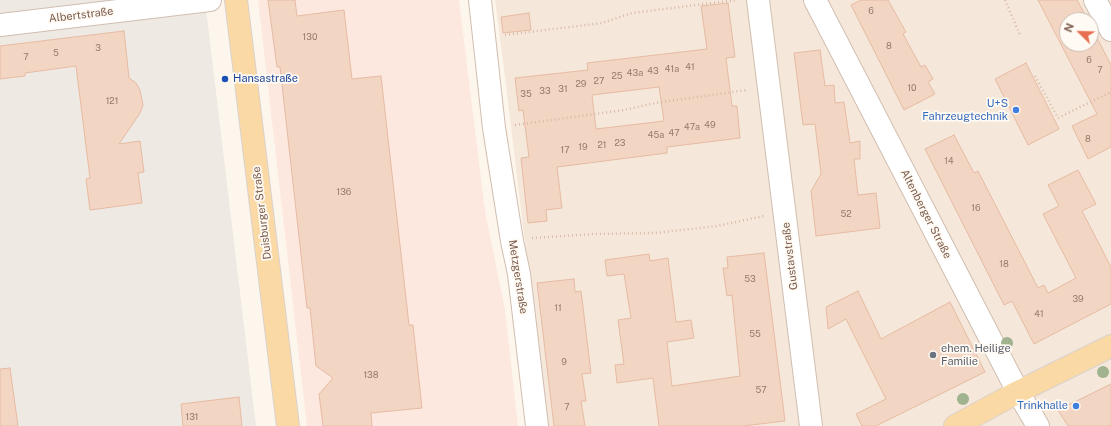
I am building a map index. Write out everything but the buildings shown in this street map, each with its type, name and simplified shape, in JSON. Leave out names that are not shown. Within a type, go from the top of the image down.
[{"type":"main road","name":"Duisburger Straße","points":[[236,0],[288,426]]},
{"type":"main road","points":[[955,426],[1018,392],[1111,346]]},
{"type":"street","name":"Albertstraße","points":[[0,25],[210,0]]},
{"type":"street","name":"Metzgerstraße","points":[[480,0],[494,128],[512,241],[520,274],[537,426]]},
{"type":"street","name":"Gustavstraße","points":[[758,0],[811,426]]},
{"type":"street","name":"Altenberger Straße","points":[[815,0],[1018,392],[1038,426]]},
{"type":"street","points":[[1095,0],[1111,30]]},
{"type":"path","points":[[484,37],[602,23],[632,13],[736,0]]},
{"type":"path","points":[[1005,0],[1020,35]]},
{"type":"path","points":[[1034,76],[1058,118],[1111,92]]},
{"type":"path","points":[[494,128],[624,110],[655,103],[769,86]]},
{"type":"path","points":[[512,241],[594,234],[662,232],[717,226],[785,211]]},
{"type":"shaded area","points":[[0,0],[205,0],[256,426],[0,426]]},
{"type":"shaded area","points":[[258,0],[459,0],[485,211],[505,310],[518,426],[307,426]]},
{"type":"shaded area","points":[[495,0],[1111,0],[1111,426],[547,426]]},
{"type":"place","name":"Hansastraße","points":[[225,79]]},
{"type":"place","name":"U+S Fahrzeugtechnik","points":[[1016,110]]},
{"type":"place","name":"ehem. Heilige Familie","points":[[933,355]]},
{"type":"place","name":"Trinkhalle","points":[[1076,406]]}]
